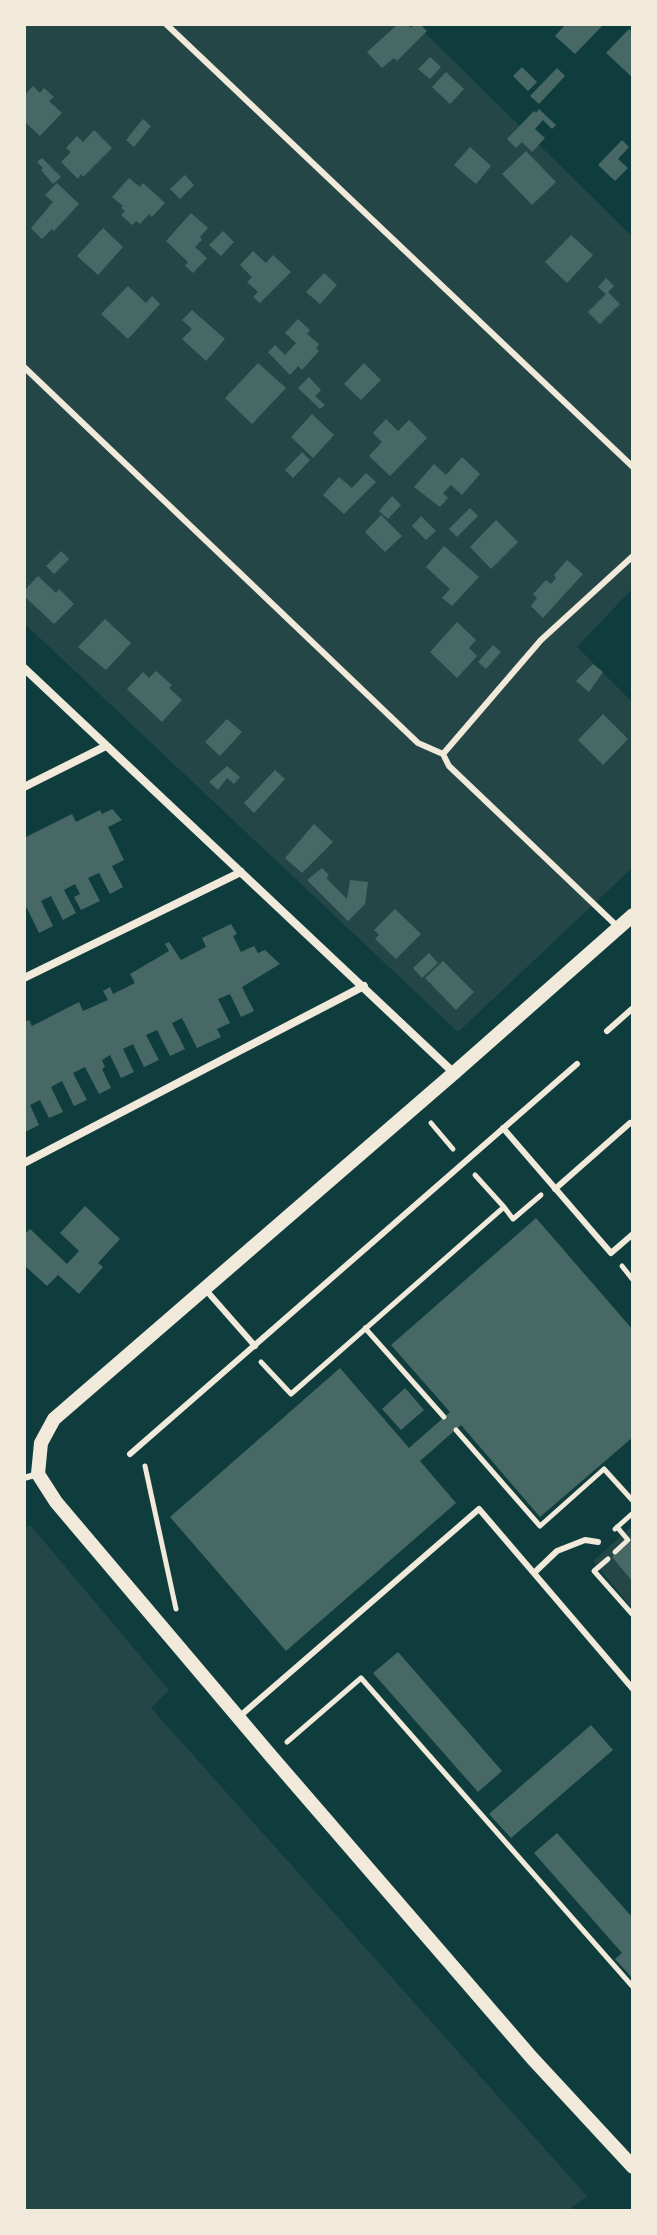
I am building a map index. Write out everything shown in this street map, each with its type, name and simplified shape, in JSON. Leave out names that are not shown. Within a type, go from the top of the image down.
[{"type":"street","points":[[24,668],[454,1073]]},
{"type":"street","points":[[24,787],[106,746]]},
{"type":"street","points":[[24,978],[241,872]]},
{"type":"street","points":[[633,915],[54,1419],[41,1443],[31,1476],[522,2046],[633,2167]]},
{"type":"street","points":[[24,1163],[364,986]]},
{"type":"lane","points":[[166,24],[633,467]]},
{"type":"lane","points":[[24,367],[418,743],[443,754],[449,766],[619,928]]},
{"type":"lane","points":[[443,754],[541,640],[633,556]]},
{"type":"lane","points":[[607,1031],[633,1008]]},
{"type":"lane","points":[[130,1454],[577,1064]]},
{"type":"lane","points":[[554,1187],[630,1123]]},
{"type":"lane","points":[[503,1128],[611,1253],[633,1234]]},
{"type":"lane","points":[[205,1289],[252,1348]]},
{"type":"lane","points":[[238,1717],[479,1509],[633,1689]]},
{"type":"lane","points":[[534,1573],[557,1551],[585,1540],[598,1542]]},
{"type":"path","points":[[416,1107],[513,1219],[554,1187]]},
{"type":"path","points":[[252,1348],[291,1394],[504,1207]]},
{"type":"path","points":[[365,1328],[444,1417]]},
{"type":"path","points":[[456,1430],[540,1526],[604,1469],[633,1501]]},
{"type":"path","points":[[140,1445],[177,1611]]},
{"type":"path","points":[[617,1527],[633,1513]]},
{"type":"path","points":[[594,1571],[633,1615]]},
{"type":"path","points":[[271,1756],[361,1678],[633,1987]]},
{"type":"shaded area","points":[[24,24],[416,24],[633,237],[633,588],[577,647],[633,703],[633,867],[458,1032],[24,623]]},
{"type":"shaded area","points":[[633,1525],[633,1609],[593,1561]]},
{"type":"shaded area","points":[[24,1526],[31,1526],[169,1690],[151,1708],[587,2196],[567,2211],[24,2211]]},
{"type":"building","points":[[398,24],[407,24],[411,28],[420,24],[427,31],[397,61],[394,58],[382,68],[367,52]]},
{"type":"building","points":[[566,24],[604,24],[575,54],[555,36]]},
{"type":"building","points":[[629,29],[633,33],[633,78],[606,53]]},
{"type":"building","points":[[430,57],[441,67],[430,79],[418,69]]},
{"type":"building","points":[[522,67],[537,82],[528,91],[513,76]]},
{"type":"building","points":[[557,68],[565,76],[539,104],[530,96]]},
{"type":"building","points":[[446,72],[464,89],[450,104],[432,87]]},
{"type":"building","points":[[33,86],[40,93],[44,88],[54,97],[49,101],[62,113],[40,136],[24,121],[24,96]]},
{"type":"building","points":[[539,109],[556,125],[552,129],[543,120],[535,129],[545,138],[532,152],[522,142],[516,148],[507,139]]},
{"type":"building","points":[[143,119],[151,126],[134,147],[126,140]]},
{"type":"building","points":[[94,130],[112,148],[78,179],[61,162],[71,152],[66,148],[77,136],[83,142]]},
{"type":"building","points":[[622,140],[629,147],[618,159],[628,168],[615,181],[598,165]]},
{"type":"building","points":[[470,147],[491,166],[476,184],[454,165]]},
{"type":"building","points":[[526,151],[556,182],[532,205],[502,174]]},
{"type":"building","points":[[42,158],[61,177],[53,184],[37,162]]},
{"type":"building","points":[[185,175],[194,185],[180,199],[170,189]]},
{"type":"building","points":[[129,178],[140,187],[143,183],[165,203],[140,224],[136,221],[132,225],[121,215],[125,211],[121,208],[123,206],[112,197]]},
{"type":"building","points":[[57,183],[79,204],[54,231],[52,229],[42,239],[31,228],[53,202],[45,195]]},
{"type":"building","points":[[191,213],[208,228],[195,247],[207,258],[193,273],[185,266],[188,262],[166,241]]},
{"type":"building","points":[[103,228],[123,247],[98,275],[77,256]]},
{"type":"building","points":[[223,231],[234,242],[221,256],[209,245]]},
{"type":"building","points":[[571,235],[593,255],[567,283],[545,262]]},
{"type":"building","points":[[253,251],[266,263],[273,255],[291,272],[260,303],[253,297],[258,292],[247,282],[252,277],[240,265]]},
{"type":"building","points":[[324,273],[337,285],[320,304],[306,292]]},
{"type":"building","points":[[606,278],[614,286],[608,292],[620,304],[600,324],[588,312],[606,294],[598,287]]},
{"type":"building","points":[[128,286],[146,303],[152,296],[160,304],[128,339],[101,314]]},
{"type":"building","points":[[192,310],[225,339],[206,361],[182,339],[192,329],[182,320]]},
{"type":"building","points":[[298,319],[310,330],[307,334],[319,344],[316,348],[319,351],[302,370],[298,366],[290,375],[268,352],[275,345],[285,355],[296,343],[285,333]]},
{"type":"building","points":[[258,363],[286,388],[252,424],[225,398]]},
{"type":"building","points":[[364,363],[381,380],[361,400],[344,384]]},
{"type":"building","points":[[309,377],[321,390],[315,396],[325,405],[320,409],[298,388]]},
{"type":"building","points":[[312,414],[334,435],[313,458],[291,437]]},
{"type":"building","points":[[386,419],[398,431],[409,420],[427,438],[390,476],[369,456],[382,442],[373,433]]},
{"type":"building","points":[[302,452],[310,460],[293,478],[285,470]]},
{"type":"building","points":[[462,457],[480,474],[462,495],[451,485],[443,493],[448,498],[440,507],[414,487],[434,464],[446,475]]},
{"type":"building","points":[[366,473],[376,482],[344,514],[323,495],[339,477],[352,488]]},
{"type":"building","points":[[392,496],[401,505],[388,519],[379,511]]},
{"type":"building","points":[[470,508],[478,516],[457,537],[449,529]]},
{"type":"building","points":[[381,515],[402,536],[385,552],[365,532]]},
{"type":"building","points":[[421,516],[436,531],[426,540],[412,526]]},
{"type":"building","points":[[496,520],[518,542],[491,569],[470,547]]},
{"type":"building","points":[[444,546],[479,577],[452,606],[442,598],[450,589],[426,567]]},
{"type":"building","points":[[61,551],[69,559],[54,574],[46,566]]},
{"type":"building","points":[[567,560],[583,574],[543,618],[531,606],[537,598],[533,594],[546,580],[551,584],[556,578],[554,575]]},
{"type":"building","points":[[38,576],[56,593],[59,589],[74,604],[54,624],[24,596],[24,591]]},
{"type":"building","points":[[105,619],[131,643],[106,670],[78,647]]},
{"type":"building","points":[[457,622],[476,640],[469,648],[477,656],[457,678],[430,652]]},
{"type":"building","points":[[493,645],[501,652],[486,669],[478,662]]},
{"type":"building","points":[[593,664],[603,672],[589,692],[576,681]]},
{"type":"building","points":[[156,671],[172,685],[169,688],[182,700],[162,722],[127,689],[143,672],[149,678]]},
{"type":"building","points":[[603,714],[628,739],[603,765],[578,740]]},
{"type":"building","points":[[227,719],[242,732],[220,756],[205,742]]},
{"type":"building","points":[[227,766],[240,777],[234,784],[227,778],[218,790],[209,782]]},
{"type":"building","points":[[275,770],[285,779],[254,813],[244,803]]},
{"type":"building","points":[[112,809],[122,820],[108,827],[124,860],[112,866],[123,887],[110,894],[99,873],[88,878],[100,901],[81,910],[74,897],[80,894],[75,884],[64,890],[76,913],[63,920],[51,896],[41,901],[53,926],[39,933],[27,908],[24,910],[24,838],[72,814],[76,822],[100,810],[102,814]]},
{"type":"building","points":[[314,824],[333,842],[302,873],[285,858]]},
{"type":"building","points":[[322,868],[329,875],[326,878],[347,899],[350,880],[368,882],[365,904],[348,921],[307,880]]},
{"type":"building","points":[[395,909],[421,934],[396,959],[375,939],[379,935],[374,930]]},
{"type":"building","points":[[231,924],[241,952],[254,946],[258,953],[265,950],[280,964],[242,987],[254,1011],[241,1017],[230,994],[218,999],[230,1023],[217,1029],[221,1037],[197,1048],[182,1018],[172,1023],[185,1049],[170,1056],[157,1030],[146,1035],[159,1060],[144,1067],[133,1044],[123,1049],[134,1072],[121,1078],[110,1055],[102,1060],[105,1067],[102,1069],[111,1088],[99,1094],[85,1067],[73,1073],[87,1100],[74,1106],[62,1081],[51,1087],[63,1112],[49,1118],[40,1100],[30,1105],[39,1125],[25,1132],[24,1022],[29,1020],[32,1026],[79,1002],[83,1011],[108,1000],[103,991],[110,987],[113,994],[135,983],[130,974],[169,951],[165,944],[169,942],[181,960],[206,947],[202,938]]},
{"type":"building","points":[[429,953],[438,963],[422,978],[413,968]]},
{"type":"building","points":[[443,961],[474,992],[456,1010],[425,978]]},
{"type":"building","points":[[85,1206],[120,1239],[98,1263],[103,1267],[79,1294],[58,1275],[47,1286],[24,1265],[24,1235],[30,1229],[67,1264],[79,1251],[60,1233]]},
{"type":"building","points":[[536,1218],[633,1330],[633,1437],[540,1517],[461,1425],[420,1461],[456,1503],[286,1651],[170,1517],[340,1368],[409,1448],[450,1412],[391,1345]]},
{"type":"building","points":[[405,1388],[424,1410],[401,1430],[382,1409]]},
{"type":"building","points":[[633,1540],[633,1582],[612,1557]]},
{"type":"building","points":[[398,1652],[502,1771],[478,1792],[373,1673]]},
{"type":"building","points":[[591,1725],[613,1750],[511,1838],[489,1814]]},
{"type":"building","points":[[557,1833],[633,1918],[633,1979],[615,1959],[622,1953],[534,1853]]}]
